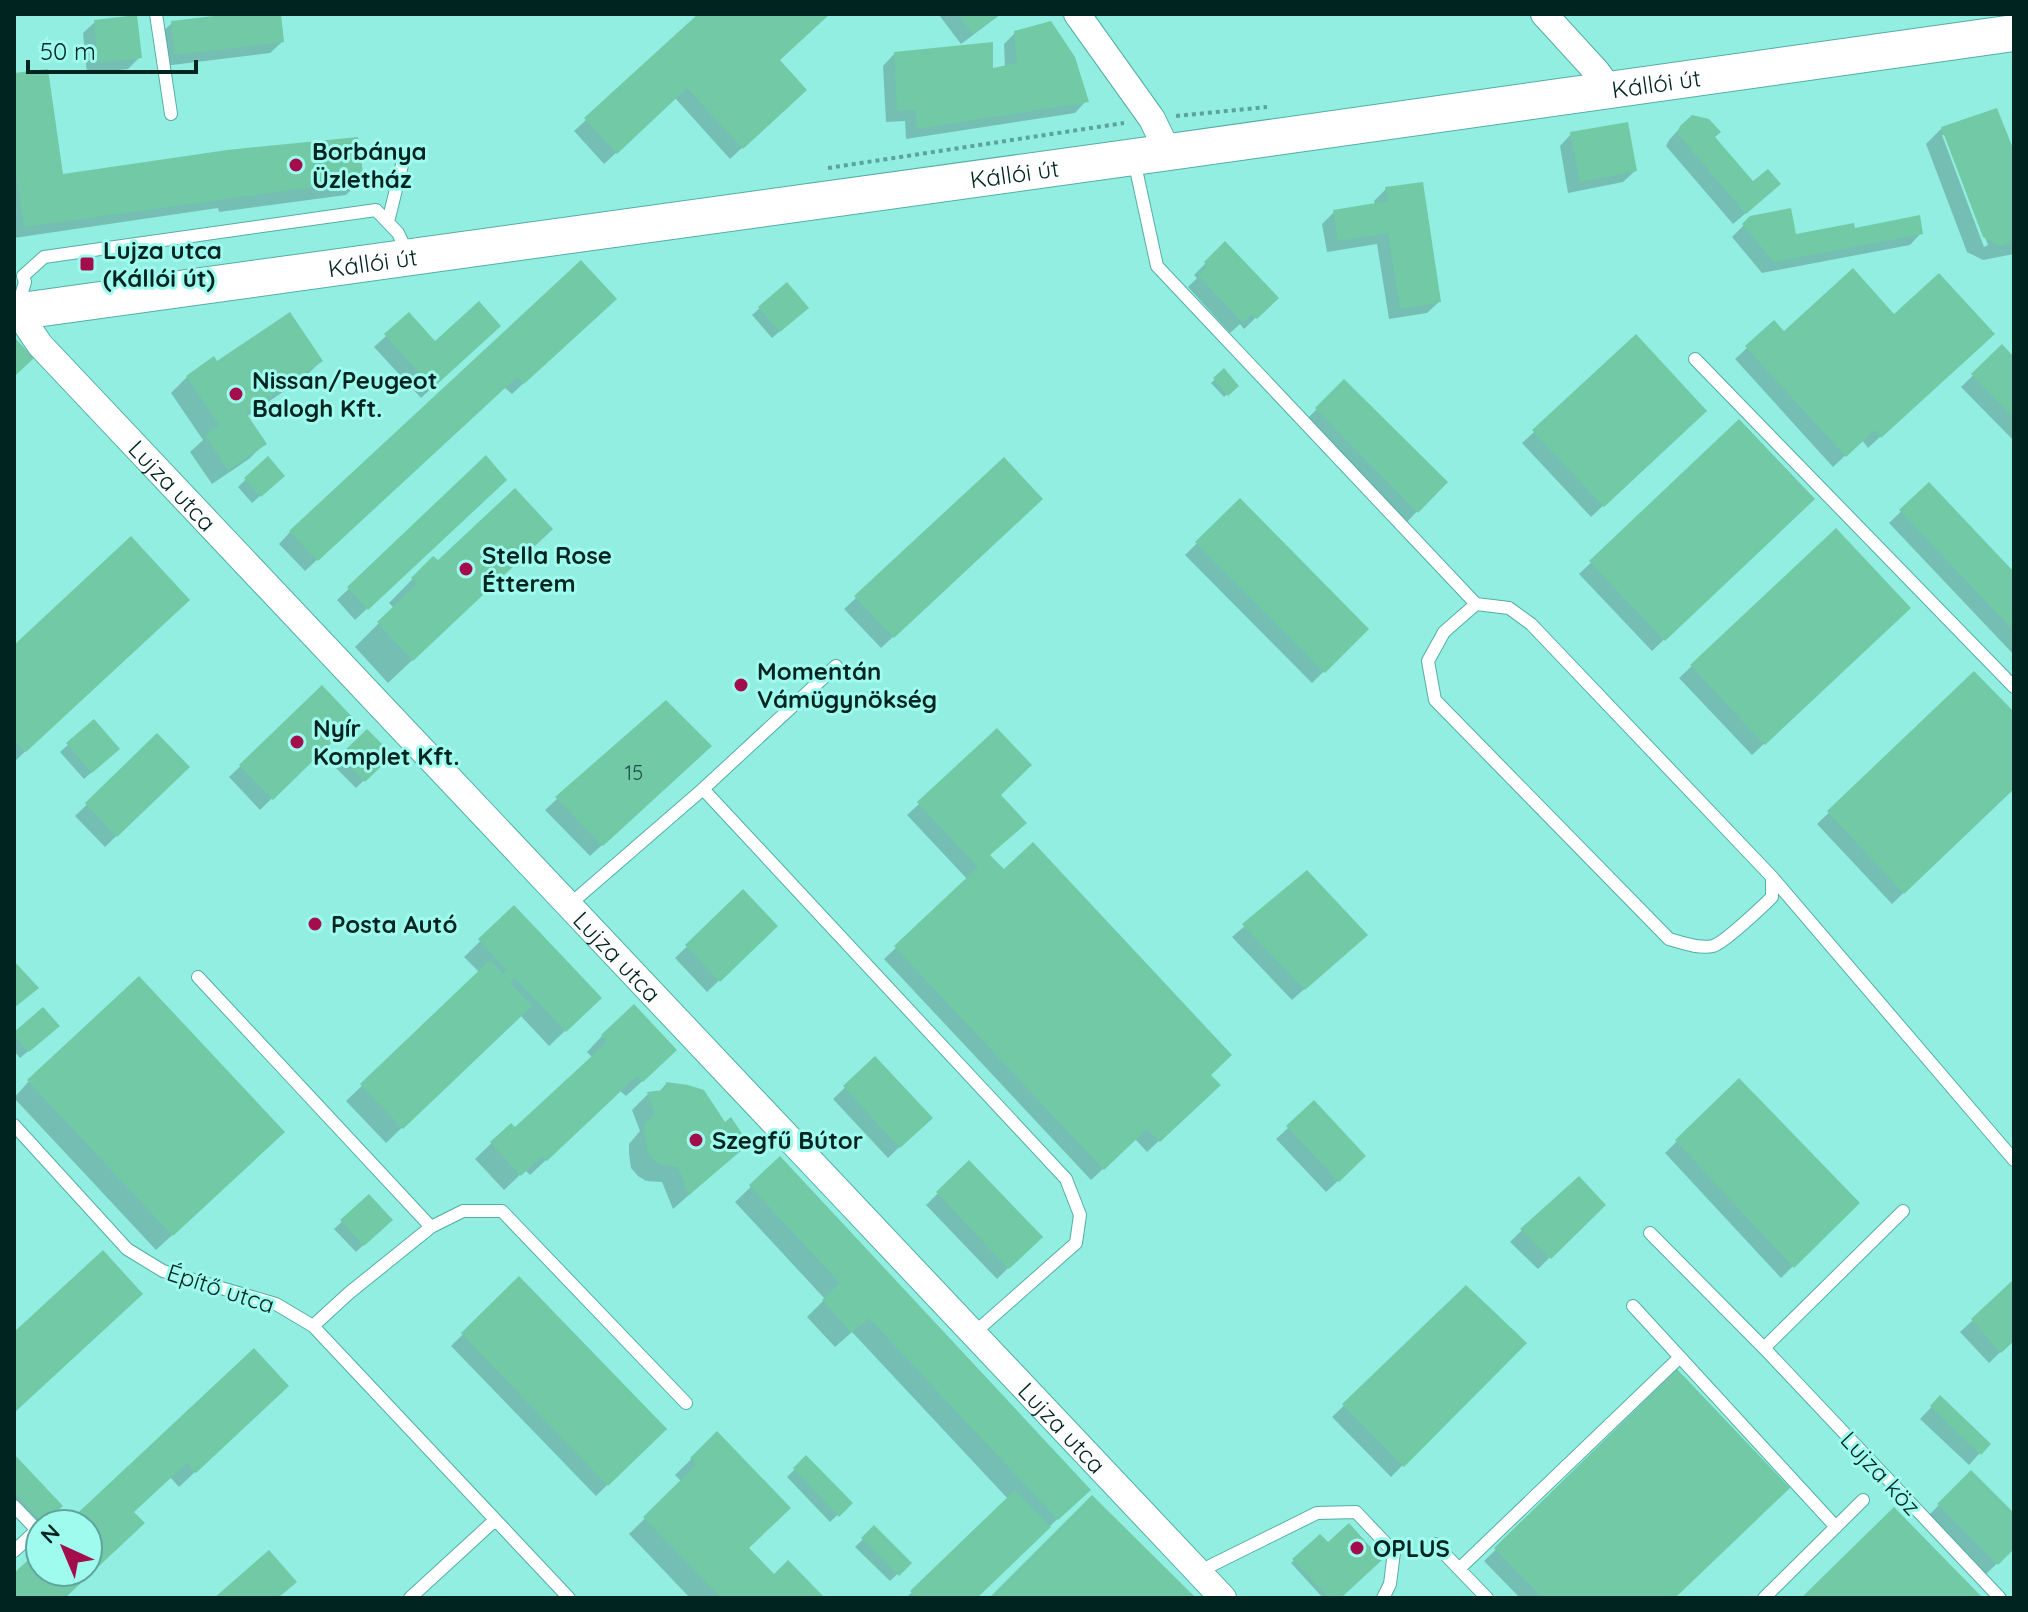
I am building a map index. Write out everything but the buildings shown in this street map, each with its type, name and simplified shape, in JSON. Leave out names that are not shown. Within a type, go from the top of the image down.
[{"type":"main road","name":"Kállói út","points":[[15,311],[2014,33]]},
{"type":"street","points":[[1077,14],[1152,119],[1151,155]]},
{"type":"street","points":[[1544,14],[1610,90]]},
{"type":"street","name":"Lujza utca","points":[[15,311],[40,345],[1223,1598]]},
{"type":"lane","points":[[156,14],[171,114]]},
{"type":"lane","points":[[1151,155],[1157,266],[1476,604],[1509,608],[1531,624],[1772,877],[2014,1160]]},
{"type":"lane","points":[[388,222],[403,161]]},
{"type":"lane","points":[[15,311],[25,282],[23,276],[44,257],[376,210],[398,233],[409,257]]},
{"type":"lane","points":[[1695,359],[2014,687]]},
{"type":"lane","points":[[1476,604],[1444,632],[1428,661],[1435,700],[1669,939],[1715,946],[1772,897],[1772,877]]},
{"type":"lane","points":[[569,905],[703,789],[836,666]]},
{"type":"lane","points":[[703,789],[1066,1179],[1080,1215],[1076,1243],[973,1334]]},
{"type":"lane","points":[[198,977],[431,1227]]},
{"type":"lane","name":"Építő utca","points":[[14,1125],[127,1249],[163,1271],[276,1304],[313,1326],[569,1598]]},
{"type":"lane","points":[[313,1326],[431,1227],[463,1211],[502,1211],[686,1403]]},
{"type":"lane","points":[[1764,1348],[1903,1211]]},
{"type":"lane","name":"Lujza köz","points":[[1650,1233],[1764,1348],[2000,1598]]},
{"type":"lane","points":[[1633,1306],[1836,1527]]},
{"type":"lane","points":[[1459,1569],[1679,1358]]},
{"type":"lane","points":[[1764,1598],[1863,1500]]},
{"type":"lane","points":[[14,1506],[37,1530],[14,1551]]},
{"type":"lane","points":[[1198,1572],[1317,1513],[1356,1512],[1394,1552],[1390,1584],[1383,1598]]},
{"type":"lane","points":[[410,1598],[495,1520]]},
{"type":"lane","points":[[1435,1544],[1487,1598]]},
{"type":"place","name":"Borbánya Üzletház","points":[[296,165]]},
{"type":"place","name":"Lujza utca (Kállói út)","points":[[87,264]]},
{"type":"place","name":"Nissan/Peugeot Balogh Kft.","points":[[236,394]]},
{"type":"place","name":"Stella Rose Étterem","points":[[466,569]]},
{"type":"place","name":"Momentán Vámügynökség","points":[[741,685]]},
{"type":"place","name":"Nyír Komplet Kft.","points":[[297,742]]},
{"type":"place","name":"Posta Autó","points":[[315,924]]},
{"type":"place","name":"Szegfű Bútor","points":[[696,1140]]},
{"type":"place","name":"OPLUS","points":[[1357,1548]]}]
